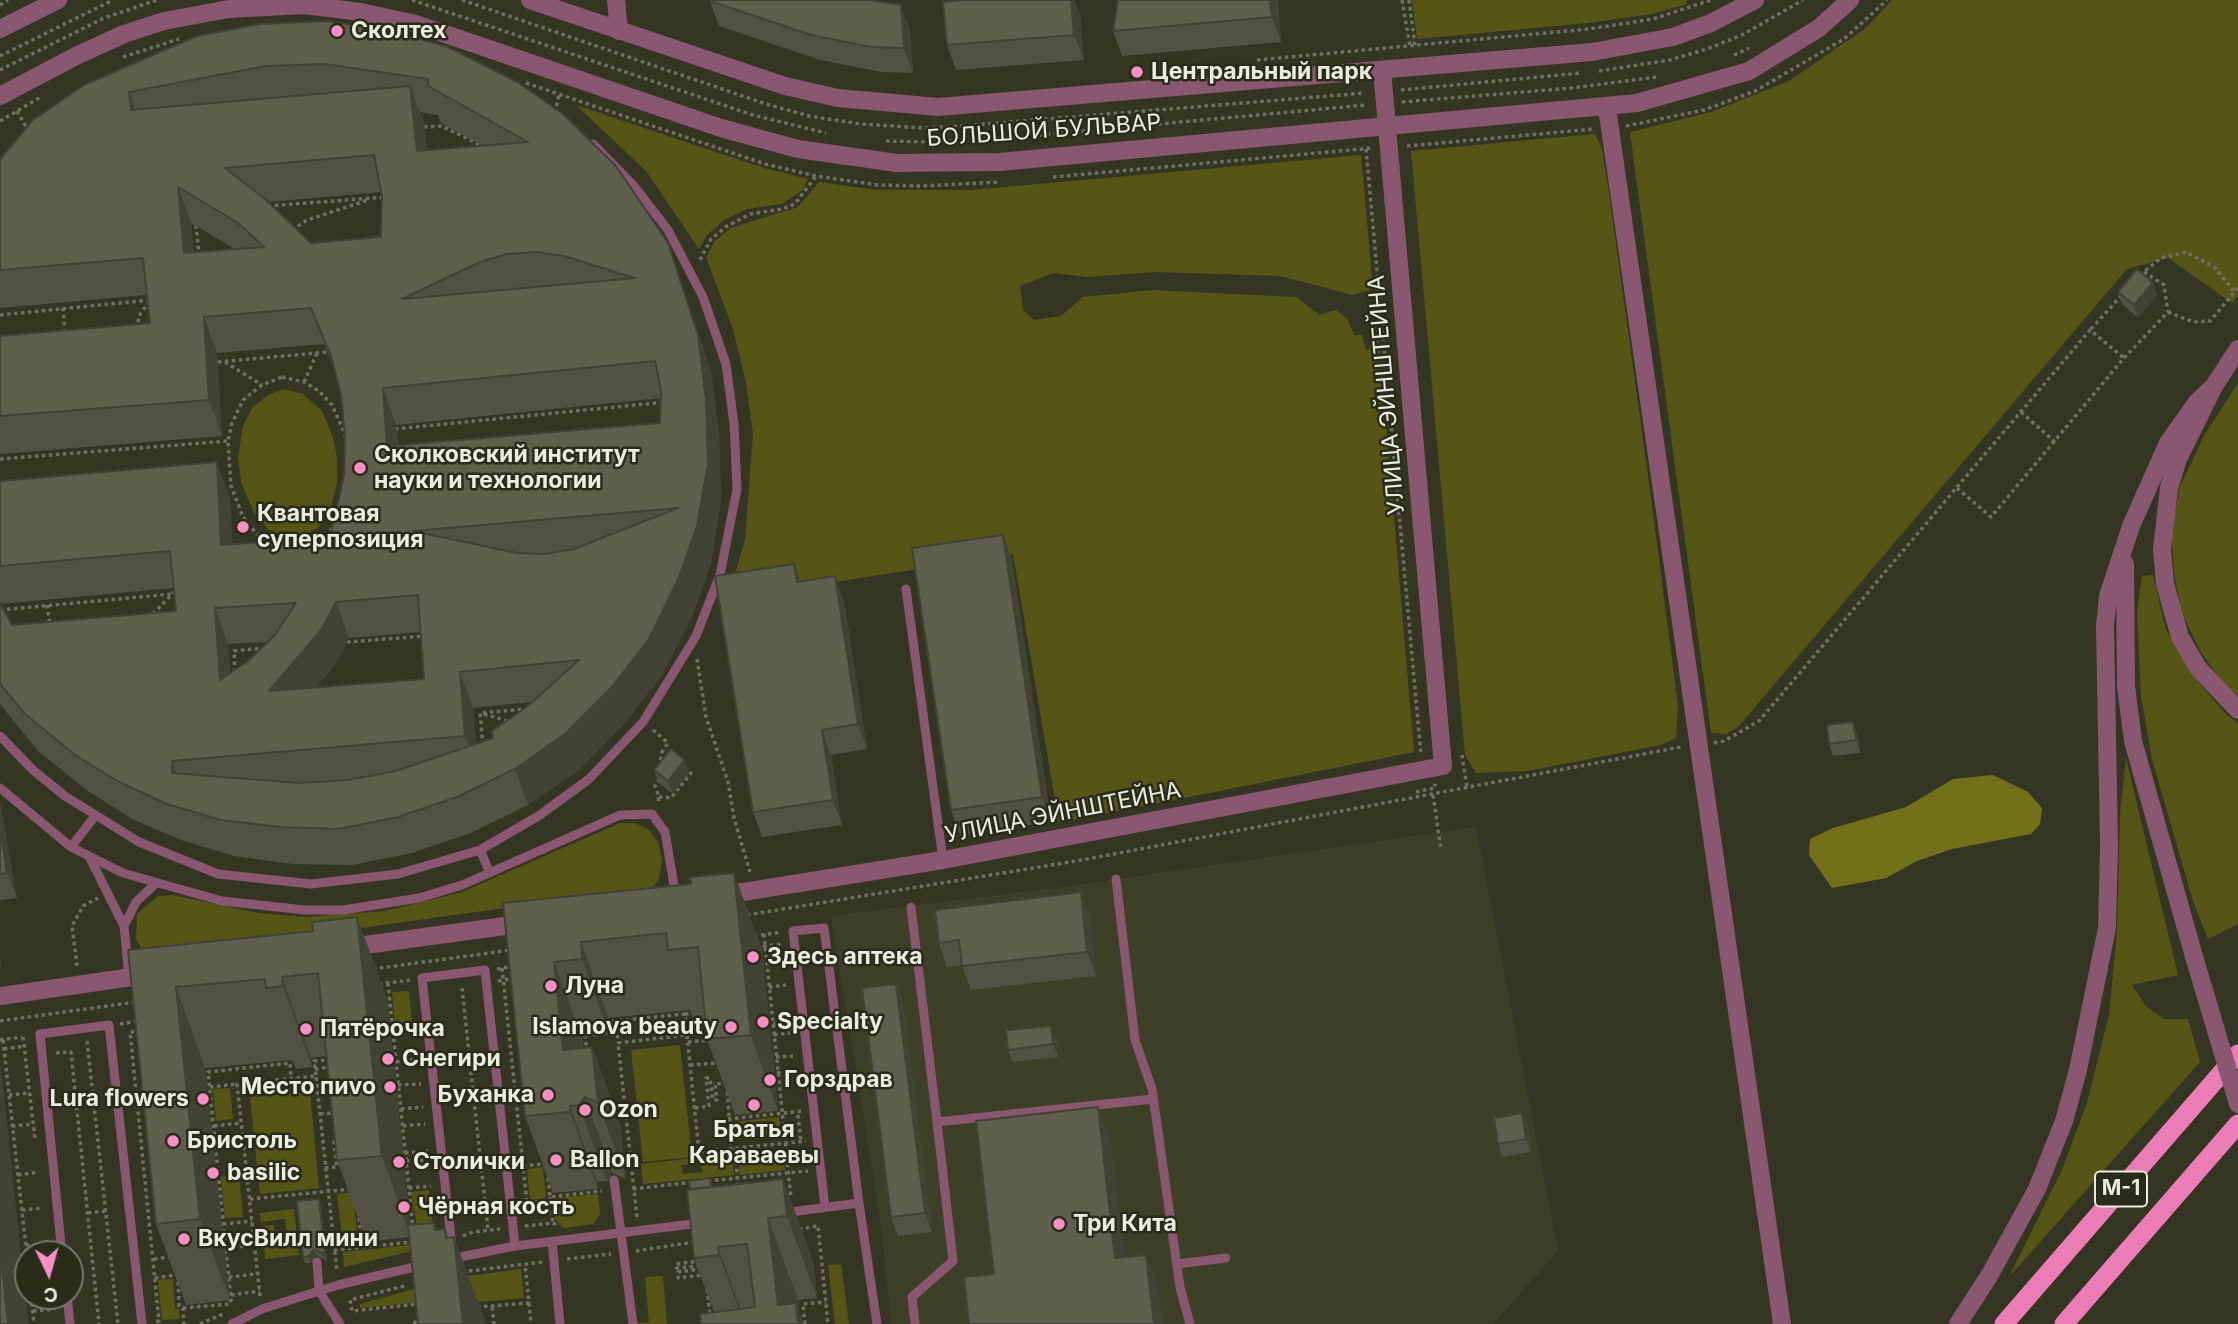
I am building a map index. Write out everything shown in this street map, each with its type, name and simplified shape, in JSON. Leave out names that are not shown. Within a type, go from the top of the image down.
[{"type":"highway","name":"М-1","points":[[2004,1324],[2238,1054]]},
{"type":"highway","name":"М-1","points":[[2064,1324],[2238,1124]]},
{"type":"street","points":[[0,29],[58,0]]},
{"type":"street","name":"БОЛЬШОЙ БУЛЬВАР","points":[[530,0],[785,86],[838,98],[892,105],[938,107],[1633,46],[1673,37],[1711,23],[1755,0]]},
{"type":"street","points":[[616,0],[620,31]]},
{"type":"street","name":"БОЛЬШОЙ БУЛЬВАР","points":[[0,96],[124,34],[164,21],[229,9],[304,5],[360,12],[416,24],[721,128],[798,149],[861,160],[943,164],[999,162],[1607,108],[1671,96],[1749,71],[1819,28],[1850,0]]},
{"type":"street","name":"УЛИЦА ЭЙНШТЕЙНА","points":[[655,905],[943,860],[1443,766],[1382,70]]},
{"type":"street","points":[[1607,108],[1782,1324]]},
{"type":"street","points":[[2238,349],[2214,386],[2178,459],[2169,488],[2162,549],[2165,584],[2180,637],[2198,668],[2238,710]]},
{"type":"street","points":[[1958,1324],[1989,1276],[2037,1189],[2064,1121],[2091,1016],[2107,928],[2109,846],[2105,626],[2108,596],[2131,526],[2168,443],[2197,402],[2214,386]]},
{"type":"street","points":[[2126,547],[2126,686],[2133,741],[2238,1104]]},
{"type":"street","points":[[320,951],[538,921]]},
{"type":"street","points":[[0,996],[170,972]]},
{"type":"lane","points":[[0,736],[34,771],[95,817],[139,842],[218,874],[311,884],[398,874],[480,850],[540,815],[589,779],[643,722],[696,636],[720,575],[737,489],[734,424],[726,364],[703,297],[667,230],[634,186],[582,134]]},
{"type":"lane","points":[[906,589],[943,860]]},
{"type":"lane","points":[[0,788],[71,847],[89,856],[155,884],[262,907],[343,910],[419,898],[490,873],[620,815],[652,814],[665,832],[689,900]]},
{"type":"lane","points":[[71,847],[95,817]]},
{"type":"lane","points":[[480,850],[490,873]]},
{"type":"lane","points":[[89,856],[124,926],[129,978]]},
{"type":"lane","points":[[1116,879],[1135,1040],[1153,1099],[1177,1264],[1190,1324]]},
{"type":"lane","points":[[124,926],[136,902],[155,884]]},
{"type":"lane","points":[[911,908],[953,1261],[912,1297],[915,1324]]},
{"type":"lane","points":[[825,1207],[793,930],[824,928],[877,1324]]},
{"type":"lane","points":[[453,1258],[422,978],[485,970],[515,1246]]},
{"type":"lane","points":[[61,1240],[40,1034],[109,1025],[141,1324]]},
{"type":"lane","points":[[937,1122],[1153,1099]]},
{"type":"lane","points":[[614,1180],[633,1324]]},
{"type":"lane","points":[[768,1215],[859,1203]]},
{"type":"lane","points":[[232,1324],[262,1309],[338,1284],[434,1262],[515,1246],[709,1222]]},
{"type":"lane","points":[[552,1241],[560,1324]]},
{"type":"lane","points":[[1177,1264],[1226,1258]]},
{"type":"lane","points":[[317,1262],[319,1291],[340,1324]]},
{"type":"path","points":[[0,5],[8,0]]},
{"type":"path","points":[[0,57],[113,0]]},
{"type":"path","points":[[0,70],[104,18],[157,0]]},
{"type":"path","points":[[1402,0],[1413,46]]},
{"type":"path","points":[[1409,0],[1413,46]]},
{"type":"path","points":[[1257,60],[1589,29],[1687,11],[1711,0]]},
{"type":"path","points":[[1403,146],[1610,128],[1704,110],[1755,91],[1844,38],[1888,0]]},
{"type":"path","points":[[1722,59],[1757,44]]},
{"type":"path","points":[[1416,75],[1419,110]]},
{"type":"path","points":[[1400,102],[1572,88],[1658,76]]},
{"type":"path","points":[[1353,82],[1357,118]]},
{"type":"path","points":[[548,119],[555,113],[559,94]]},
{"type":"path","points":[[16,111],[31,134]]},
{"type":"path","points":[[424,127],[442,126],[494,152]]},
{"type":"path","points":[[1366,149],[1419,746]]},
{"type":"path","points":[[702,255],[711,239],[727,226],[750,214],[795,204],[816,176]]},
{"type":"path","points":[[290,232],[307,220],[378,197]]},
{"type":"path","points":[[255,207],[386,197],[387,209]]},
{"type":"path","points":[[195,225],[199,260]]},
{"type":"path","points":[[2134,281],[2161,258],[2186,252],[2214,267],[2237,290],[2210,321],[2194,322],[2168,312]]},
{"type":"path","points":[[2143,272],[2164,285],[2168,312]]},
{"type":"path","points":[[1712,743],[1724,741],[1759,721],[2126,291]]},
{"type":"path","points":[[139,333],[138,317],[155,295]]},
{"type":"path","points":[[0,315],[150,300]]},
{"type":"path","points":[[55,339],[65,338],[63,308]]},
{"type":"path","points":[[1957,488],[1992,517],[2124,358],[2168,312]]},
{"type":"path","points":[[2090,330],[2124,358]]},
{"type":"path","points":[[262,385],[220,361],[327,352]]},
{"type":"path","points":[[304,382],[317,353]]},
{"type":"path","points":[[282,377],[304,382],[320,391],[331,405],[345,434],[349,457],[349,485],[341,515],[326,537],[306,548],[283,548],[262,540],[243,517],[234,498],[228,441],[232,423],[243,400],[262,385],[282,377]]},
{"type":"path","points":[[393,429],[669,402]]},
{"type":"path","points":[[2021,412],[2055,442]]},
{"type":"path","points":[[0,459],[217,439],[228,441]]},
{"type":"path","points":[[225,486],[230,479]]},
{"type":"path","points":[[227,495],[234,498]]},
{"type":"path","points":[[318,541],[324,550]]},
{"type":"path","points":[[264,554],[271,543]]},
{"type":"path","points":[[144,620],[179,588]]},
{"type":"path","points":[[0,610],[172,594]]},
{"type":"path","points":[[47,605],[52,635]]},
{"type":"path","points":[[347,642],[428,636]]},
{"type":"path","points":[[696,636],[699,689],[728,782],[734,818],[752,879]]},
{"type":"path","points":[[236,676],[231,651],[269,648]]},
{"type":"path","points":[[480,710],[531,709]]},
{"type":"path","points":[[480,710],[517,724]]},
{"type":"path","points":[[480,710],[484,754]]},
{"type":"path","points":[[643,722],[668,744],[662,752],[655,786],[659,797],[652,814]]},
{"type":"path","points":[[1462,754],[1467,787],[1681,747]]},
{"type":"path","points":[[662,752],[673,760]]},
{"type":"path","points":[[659,797],[671,799],[691,773],[683,766]]},
{"type":"path","points":[[655,786],[666,772]]},
{"type":"path","points":[[1425,785],[1427,797]]},
{"type":"path","points":[[1433,795],[1441,850]]},
{"type":"path","points":[[805,897],[810,929]]},
{"type":"path","points":[[751,936],[793,930]]},
{"type":"path","points":[[764,934],[791,1198]]},
{"type":"path","points":[[752,947],[782,944]]},
{"type":"path","points":[[485,970],[516,966]]},
{"type":"path","points":[[502,968],[527,1203]]},
{"type":"path","points":[[486,985],[503,979],[526,976]]},
{"type":"path","points":[[374,985],[422,978]]},
{"type":"path","points":[[387,983],[415,1248]]},
{"type":"path","points":[[769,987],[786,985]]},
{"type":"path","points":[[462,988],[488,1230]]},
{"type":"path","points":[[595,1023],[702,1012]]},
{"type":"path","points":[[685,1014],[699,1152],[818,1139]]},
{"type":"path","points":[[109,1025],[140,1020]]},
{"type":"path","points":[[616,1021],[638,1230]]},
{"type":"path","points":[[508,1023],[520,1022]]},
{"type":"path","points":[[773,1024],[790,1022]]},
{"type":"path","points":[[584,1024],[589,1065]]},
{"type":"path","points":[[141,1324],[159,1321],[130,1032],[152,1029]]},
{"type":"path","points":[[393,1031],[415,1029]]},
{"type":"path","points":[[774,1035],[790,1033]]},
{"type":"path","points":[[25,1240],[1,1040],[40,1034]]},
{"type":"path","points":[[618,1043],[687,1035]]},
{"type":"path","points":[[510,1040],[521,1038]]},
{"type":"path","points":[[87,1039],[118,1324]]},
{"type":"path","points":[[688,1042],[712,1039]]},
{"type":"path","points":[[52,1050],[55,1053],[71,1052],[99,1324]]},
{"type":"path","points":[[776,1057],[793,1056]]},
{"type":"path","points":[[396,1062],[418,1059]]},
{"type":"path","points":[[337,1060],[314,1061],[338,1284]]},
{"type":"path","points":[[690,1065],[725,1062]]},
{"type":"path","points":[[183,1308],[229,1304],[231,1295],[208,1072],[290,1063],[291,1079]]},
{"type":"path","points":[[315,1069],[339,1067]]},
{"type":"path","points":[[777,1073],[794,1071]]},
{"type":"path","points":[[513,1074],[525,1073]]},
{"type":"path","points":[[726,1073],[728,1119],[738,1191]]},
{"type":"path","points":[[210,1087],[316,1076]]},
{"type":"path","points":[[695,1108],[709,1106],[706,1079],[710,1078],[713,1100],[717,1100],[715,1084],[727,1083]]},
{"type":"path","points":[[237,1084],[262,1309]]},
{"type":"path","points":[[398,1086],[421,1084]]},
{"type":"path","points":[[136,1094],[147,1092]]},
{"type":"path","points":[[9,1095],[29,1093]]},
{"type":"path","points":[[400,1109],[423,1107]]},
{"type":"path","points":[[728,1119],[815,1110]]},
{"type":"path","points":[[320,1114],[343,1112]]},
{"type":"path","points":[[518,1115],[529,1114]]},
{"type":"path","points":[[615,1118],[626,1117]]},
{"type":"path","points":[[214,1126],[241,1123]]},
{"type":"path","points":[[12,1126],[33,1124]]},
{"type":"path","points":[[402,1126],[425,1124]]},
{"type":"path","points":[[140,1134],[152,1133]]},
{"type":"path","points":[[326,1168],[337,1167],[334,1142],[337,1142],[340,1167],[343,1167],[340,1143]]},
{"type":"path","points":[[405,1153],[428,1151]]},
{"type":"path","points":[[545,1151],[553,1223],[564,1230]]},
{"type":"path","points":[[406,1161],[429,1160]]},
{"type":"path","points":[[523,1166],[546,1164]]},
{"type":"path","points":[[633,1189],[821,1170]]},
{"type":"path","points":[[18,1175],[38,1172]]},
{"type":"path","points":[[601,1179],[603,1202]]},
{"type":"path","points":[[409,1188],[431,1186]]},
{"type":"path","points":[[250,1199],[356,1188],[357,1200]]},
{"type":"path","points":[[146,1192],[158,1191]]},
{"type":"path","points":[[510,1205],[602,1191]]},
{"type":"path","points":[[148,1206],[159,1205]]},
{"type":"path","points":[[22,1210],[43,1208]]},
{"type":"path","points":[[88,1213],[106,1211]]},
{"type":"path","points":[[359,1212],[362,1247]]},
{"type":"path","points":[[223,1224],[252,1220]]},
{"type":"path","points":[[463,1272],[710,1240],[709,1222]]},
{"type":"path","points":[[794,1229],[818,1226],[828,1324]]},
{"type":"path","points":[[334,1250],[414,1241]]},
{"type":"path","points":[[226,1248],[255,1245]]},
{"type":"path","points":[[153,1259],[176,1256]]},
{"type":"path","points":[[807,1257],[821,1256]]},
{"type":"path","points":[[708,1261],[676,1264],[677,1268],[708,1265],[708,1269],[678,1272],[678,1278],[714,1274]]},
{"type":"path","points":[[524,1264],[531,1324]]},
{"type":"path","points":[[177,1266],[179,1306],[183,1308],[184,1324]]},
{"type":"path","points":[[229,1277],[258,1274]]},
{"type":"path","points":[[155,1278],[178,1275]]},
{"type":"path","points":[[705,1275],[711,1324]]},
{"type":"path","points":[[414,1283],[350,1300],[352,1311],[424,1304]]},
{"type":"path","points":[[231,1295],[260,1292]]},
{"type":"path","points":[[468,1300],[478,1308],[529,1303]]},
{"type":"path","points":[[805,1324],[803,1304],[826,1302]]},
{"type":"path","points":[[492,1307],[494,1324]]},
{"type":"path","points":[[34,1324],[33,1311],[44,1310]]},
{"type":"path","points":[[415,1324],[415,1319],[424,1318]]},
{"type":"shaded area","points":[[1412,0],[1686,0],[1687,4],[1652,14],[1588,23],[1417,39]]},
{"type":"shaded area","points":[[1892,0],[2238,0],[2238,296],[2232,303],[2168,258],[2127,269],[1738,727],[1726,734],[1711,733],[1630,132],[1711,112],[1789,81],[1866,28]]},
{"type":"shaded area","points":[[576,105],[764,168],[808,179],[803,190],[782,204],[747,209],[724,220],[707,235],[699,249],[646,171]]},
{"type":"shaded area","points":[[1595,134],[1602,149],[1609,193],[1651,498],[1678,706],[1676,738],[1661,745],[1527,771],[1476,773],[1465,755],[1411,151]]},
{"type":"shaded area","points":[[1361,155],[1373,289],[1353,295],[1280,276],[1155,272],[1088,277],[1054,273],[1020,286],[1023,310],[1034,320],[1061,316],[1083,297],[1152,290],[1297,297],[1319,315],[1336,310],[1348,320],[1354,335],[1362,335],[1366,350],[1370,349],[1370,334],[1374,332],[1373,318],[1377,317],[1414,752],[1059,823],[1013,554],[721,600],[734,577],[745,540],[753,434],[746,383],[733,329],[706,257],[715,241],[731,228],[798,207],[819,182],[877,190],[971,190]]},
{"type":"shaded area","points":[[2238,383],[2238,696],[2226,687],[2200,651],[2182,613],[2174,573],[2171,529],[2180,486],[2205,434]]},
{"type":"shaded area","points":[[283,389],[303,394],[322,411],[333,437],[337,458],[337,484],[330,510],[318,528],[303,536],[285,537],[269,530],[253,511],[241,482],[238,457],[243,426],[252,408],[268,395]]},
{"type":"shaded area","points":[[2153,575],[2166,630],[2194,677],[2226,714],[2238,723],[2238,924],[2208,939],[2193,901],[2152,759],[2141,696],[2137,613],[2142,576]]},
{"type":"shaded area","points":[[2126,758],[2178,975],[2132,985],[2146,1006],[2164,1019],[2188,1019],[2200,1062],[2009,1277],[2062,1170],[2087,1103],[2109,1015],[2117,932],[2120,813]]},
{"type":"shaded area","points":[[1993,775],[2028,792],[2042,808],[2040,824],[2031,834],[1952,849],[1917,861],[1886,878],[1832,888],[1809,855],[1810,839],[1833,828],[1906,807],[1953,779]]},
{"type":"shaded area","points":[[620,823],[635,823],[648,829],[658,842],[662,859],[659,879],[653,887],[156,957],[143,951],[136,939],[137,914],[158,896],[173,895],[258,913],[305,917],[385,911],[462,892]]},
{"type":"shaded area","points":[[1476,827],[1558,1251],[1493,1324],[891,1324],[881,1224],[831,916],[1070,886]]},
{"type":"shaded area","points":[[409,991],[412,1023],[395,1025],[392,992]]},
{"type":"shaded area","points":[[680,1045],[692,1157],[643,1162],[631,1050]]},
{"type":"shaded area","points":[[230,1088],[233,1119],[216,1121],[213,1089]]},
{"type":"shaded area","points":[[310,1092],[319,1188],[260,1194],[250,1097]]},
{"type":"shaded area","points":[[779,1117],[781,1132],[733,1137],[731,1122]]},
{"type":"shaded area","points":[[783,1150],[785,1170],[740,1175],[737,1155]]},
{"type":"shaded area","points":[[732,1155],[734,1175],[643,1184],[641,1164],[696,1158],[697,1164],[681,1165],[683,1174],[702,1172],[701,1158]]},
{"type":"shaded area","points":[[543,1167],[546,1198],[530,1200],[527,1169]]},
{"type":"shaded area","points":[[239,1175],[243,1217],[225,1218],[221,1177]]},
{"type":"shaded area","points":[[429,1190],[434,1237],[419,1239],[411,1192]]},
{"type":"shaded area","points":[[353,1192],[358,1243],[343,1245],[337,1194]]},
{"type":"shaded area","points":[[598,1194],[600,1215],[593,1224],[564,1228],[555,1219],[553,1198]]},
{"type":"shaded area","points":[[294,1209],[299,1255],[265,1259],[262,1226],[274,1225],[275,1237],[287,1236],[285,1219],[261,1222],[260,1213]]},
{"type":"shaded area","points":[[411,1245],[412,1251],[344,1267],[343,1252]]},
{"type":"shaded area","points":[[841,1264],[849,1324],[835,1324],[828,1265]]},
{"type":"shaded area","points":[[521,1269],[524,1298],[478,1302],[470,1297],[360,1308],[360,1304],[453,1278]]},
{"type":"shaded area","points":[[663,1276],[667,1324],[629,1324],[649,1322],[645,1277]]},
{"type":"shaded area","points":[[173,1279],[175,1309],[179,1309],[180,1319],[162,1320],[158,1280]]},
{"type":"building","points":[[711,0],[869,0],[901,5],[904,48],[871,47],[811,35]]},
{"type":"building","points":[[1071,0],[1074,35],[947,45],[943,2]]},
{"type":"building","points":[[1118,0],[1270,0],[1272,17],[1113,31]]},
{"type":"building","name":"Сколковский институт науки и технологии","points":[[326,21],[388,30],[448,47],[519,83],[563,114],[616,166],[668,243],[698,335],[706,400],[708,464],[697,526],[679,577],[649,639],[611,688],[566,733],[515,769],[457,797],[398,817],[339,829],[280,827],[221,820],[167,804],[119,782],[75,755],[25,714],[0,684],[0,603],[12,625],[176,611],[170,551],[0,566],[0,481],[217,462],[221,545],[330,537],[344,476],[345,436],[341,395],[331,356],[311,308],[204,317],[209,400],[0,416],[0,336],[150,323],[143,258],[0,270],[0,159],[33,120],[84,85],[197,36],[260,24]],"holes":[[[325,64],[428,79],[428,86],[528,142],[417,151],[410,86],[131,110],[129,92],[266,66]],[[374,155],[382,197],[381,237],[311,243],[265,199],[225,168]],[[178,187],[238,223],[264,247],[184,253]],[[536,252],[564,256],[635,278],[402,299],[480,262],[507,254]],[[655,361],[661,391],[660,423],[387,446],[383,388]],[[678,508],[574,549],[545,554],[517,553],[413,531]],[[418,595],[424,679],[269,691],[322,629],[336,602]],[[296,603],[275,635],[248,661],[220,680],[215,608]],[[579,660],[529,705],[492,731],[493,738],[396,771],[348,780],[299,783],[172,773],[172,761],[465,736],[460,672]]]},
{"type":"building","points":[[2137,269],[2153,283],[2134,305],[2118,292]]},
{"type":"building","points":[[1003,535],[1042,797],[951,810],[912,548]]},
{"type":"building","points":[[794,564],[797,582],[835,576],[858,724],[822,730],[833,800],[753,812],[715,576]]},
{"type":"building","points":[[1853,722],[1856,740],[1829,744],[1827,725]]},
{"type":"building","points":[[671,749],[685,760],[668,781],[654,770]]},
{"type":"building","points":[[0,828],[7,873],[0,874]]},
{"type":"building","points":[[734,873],[751,1035],[707,1039],[698,947],[668,950],[666,933],[581,942],[582,959],[554,962],[563,1050],[592,1047],[598,1103],[585,1097],[579,1105],[570,1106],[570,1112],[525,1116],[503,903],[691,884],[690,877]]},
{"type":"building","points":[[1081,892],[1087,952],[962,966],[959,940],[939,943],[935,910]]},
{"type":"building","points":[[357,917],[382,1156],[337,1160],[318,973],[282,977],[283,986],[266,988],[265,979],[176,987],[200,1219],[156,1224],[128,950],[313,931],[312,922]]},
{"type":"building","points":[[896,984],[925,1213],[891,1217],[862,988]]},
{"type":"building","points":[[1051,1026],[1053,1044],[1008,1050],[1006,1030]]},
{"type":"building","name":"Три Кита","points":[[1098,1107],[1115,1258],[1146,1255],[1154,1324],[969,1324],[964,1277],[994,1274],[976,1121]]},
{"type":"building","points":[[1522,1113],[1526,1139],[1498,1144],[1494,1118]]},
{"type":"building","points":[[710,1178],[711,1187],[690,1189],[689,1181]]},
{"type":"building","points":[[783,1179],[787,1216],[768,1218],[778,1305],[796,1303],[798,1324],[701,1324],[700,1314],[755,1307],[747,1244],[718,1247],[719,1255],[694,1258],[687,1190]]},
{"type":"building","points":[[319,1199],[325,1255],[314,1249],[308,1257],[303,1257],[297,1201]]},
{"type":"building","points":[[434,1223],[435,1230],[445,1229],[446,1238],[454,1237],[463,1324],[418,1324],[408,1225]]},
{"type":"building","points":[[0,1248],[8,1324],[0,1324]]},
{"type":"place","name":"Сколтех","points":[[337,31]]},
{"type":"place","name":"Центральный парк","points":[[1137,72]]},
{"type":"place","name":"Сколковский институт науки и технологии","points":[[360,468]]},
{"type":"place","name":"Квантовая суперпозиция","points":[[243,527]]},
{"type":"place","name":"Здесь аптека","points":[[753,957]]},
{"type":"place","name":"Луна","points":[[551,986]]},
{"type":"place","name":"Specialty","points":[[763,1022]]},
{"type":"place","name":"Islamova beauty","points":[[731,1027]]},
{"type":"place","name":"Пятёрочка","points":[[306,1029]]},
{"type":"place","name":"Снегири","points":[[388,1059]]},
{"type":"place","name":"Горздрав","points":[[770,1080]]},
{"type":"place","name":"Место пиvo","points":[[390,1087]]},
{"type":"place","name":"Буханка","points":[[548,1095]]},
{"type":"place","name":"Lura flowers","points":[[203,1099]]},
{"type":"place","name":"Братья Караваевы","points":[[754,1105]]},
{"type":"place","name":"Ozon","points":[[585,1110]]},
{"type":"place","name":"Бристоль","points":[[173,1141]]},
{"type":"place","name":"Ballon","points":[[556,1160]]},
{"type":"place","name":"Столички","points":[[399,1162]]},
{"type":"place","name":"basilic","points":[[213,1173]]},
{"type":"place","name":"Чёрная кость","points":[[404,1207]]},
{"type":"place","name":"Три Кита","points":[[1059,1224]]},
{"type":"place","name":"ВкусВилл мини","points":[[184,1239]]}]
